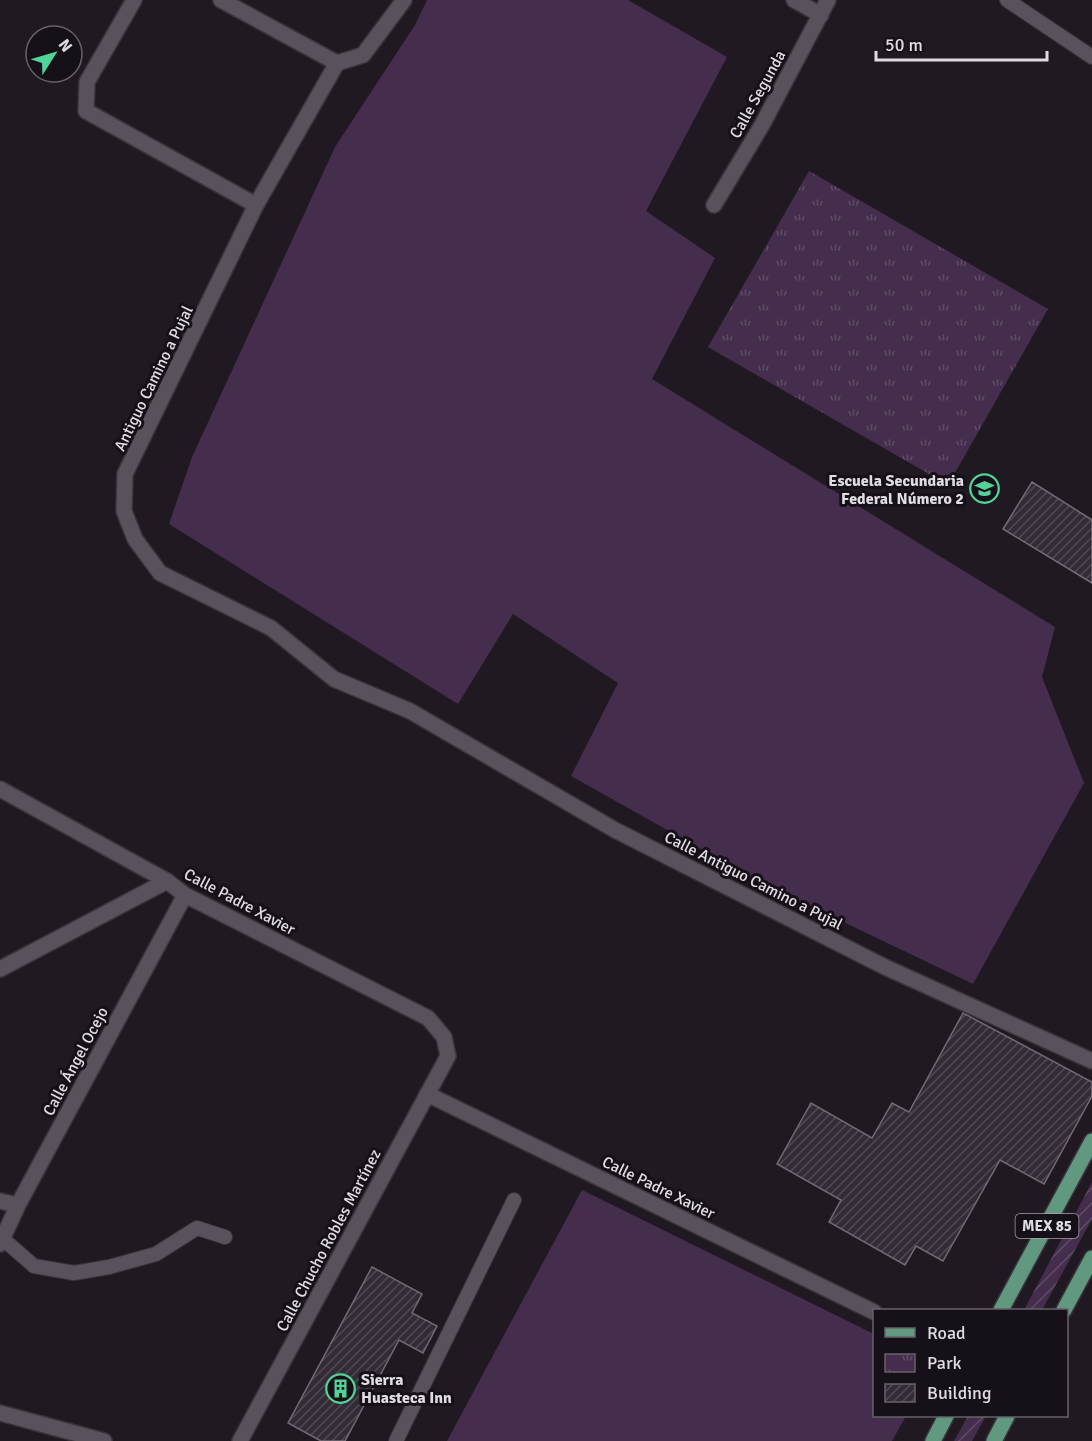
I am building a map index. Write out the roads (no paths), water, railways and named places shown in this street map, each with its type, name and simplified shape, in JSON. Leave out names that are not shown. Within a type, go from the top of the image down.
[{"type":"main road","name":"MEX 85","points":[[1002,1309],[1092,1141]]},
{"type":"main road","name":"MEX 85","points":[[1065,1309],[1092,1258]]},
{"type":"main road","points":[[933,1441],[945,1417]]},
{"type":"main road","points":[[1000,1439],[1007,1417]]},
{"type":"street","points":[[134,0],[87,82],[86,111],[256,205]]},
{"type":"street","points":[[221,0],[337,63],[363,55],[404,0]]},
{"type":"street","points":[[794,0],[821,15]]},
{"type":"street","name":"Calle Segunda","points":[[714,205],[762,125],[828,0]]},
{"type":"street","name":"Antiguo Camino a Pujal","points":[[337,63],[256,205],[126,474],[124,511],[135,539],[160,573],[271,628],[334,679],[410,711]]},
{"type":"street","name":"Calle Antiguo Camino a Pujal","points":[[410,711],[625,836],[885,967],[1092,1061]]},
{"type":"street","name":"Calle Padre Xavier","points":[[0,789],[167,881],[184,895],[428,1018],[444,1037],[448,1056]]},
{"type":"street","points":[[0,969],[167,881]]},
{"type":"street","name":"Calle Ángel Ocejo","points":[[1,1242],[184,895]]},
{"type":"street","name":"Calle Chucho Robles Martínez","points":[[240,1441],[448,1056]]},
{"type":"street","name":"Calle Padre Xavier","points":[[427,1094],[873,1312]]},
{"type":"street","points":[[0,1201],[18,1206]]},
{"type":"street","points":[[0,1413],[104,1441]]},
{"type":"lane","points":[[1007,0],[1092,57]]},
{"type":"lane","points":[[396,1441],[514,1200]]},
{"type":"lane","points":[[1,1242],[34,1266],[74,1273],[109,1267],[156,1254],[197,1228],[225,1237]]},
{"type":"place","name":"Escuela Secundaria Federal Número 2","points":[[985,489]]},
{"type":"place","name":"Sierra Huasteca Inn","points":[[340,1388]]}]
